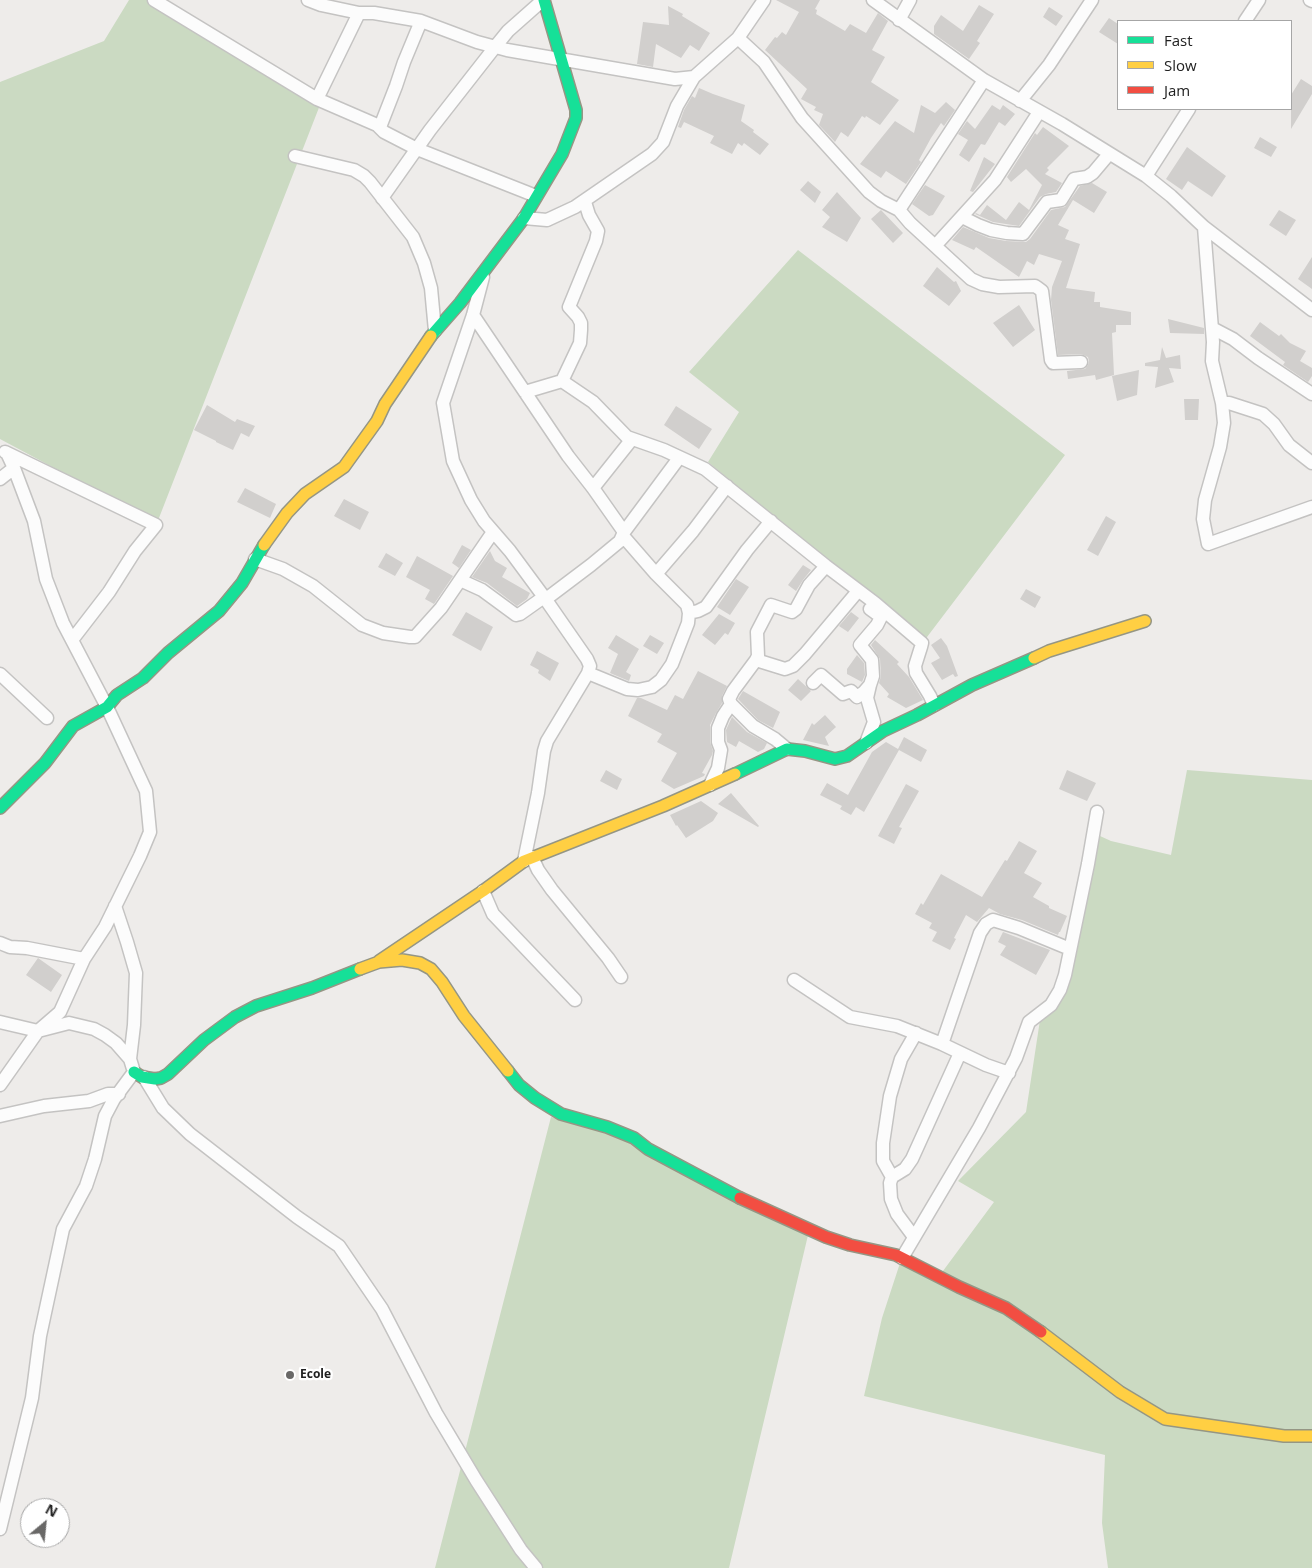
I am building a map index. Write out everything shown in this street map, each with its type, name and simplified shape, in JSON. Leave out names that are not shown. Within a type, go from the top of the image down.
[{"type":"street","points":[[154,0],[317,99],[380,127],[384,132],[417,149],[536,196]]},
{"type":"street","points":[[308,0],[321,5],[364,13],[421,21],[495,47],[675,79],[694,77]]},
{"type":"street","points":[[317,99],[371,0]]},
{"type":"street","points":[[0,808],[45,763],[73,726],[107,707],[117,695],[142,678],[168,653],[219,611],[242,583],[264,543],[288,513],[305,494],[344,467],[377,421],[385,404],[435,331],[460,303],[524,218],[562,154],[576,118],[576,110],[544,0],[508,31],[430,130],[382,198]]},
{"type":"street","points":[[524,218],[547,220],[584,202],[652,154],[664,142],[677,106],[694,77],[738,38],[764,0]]},
{"type":"street","points":[[872,0],[984,80],[1075,132],[1146,176],[1171,196],[1204,228],[1312,310]]},
{"type":"street","points":[[900,20],[910,0]]},
{"type":"street","points":[[1020,101],[1049,65],[1092,0]]},
{"type":"street","points":[[1246,20],[1259,0]]},
{"type":"street","points":[[380,127],[421,21]]},
{"type":"street","points":[[738,38],[764,62],[802,118],[869,192],[881,201],[899,210],[910,223],[971,279],[982,284],[999,287],[1035,286],[1042,291],[1051,360],[1053,363],[1081,362]]},
{"type":"street","points":[[899,210],[984,80]]},
{"type":"street","points":[[1146,176],[1188,110]]},
{"type":"street","points":[[935,246],[995,180],[1039,112]]},
{"type":"street","points":[[962,217],[978,225],[1006,234],[1023,234],[1047,202],[1061,200],[1074,179],[1087,177],[1093,173],[1109,154]]},
{"type":"street","points":[[295,156],[354,170],[364,176],[382,198],[413,237],[424,263],[431,288],[435,331]]},
{"type":"street","points":[[525,392],[562,381],[580,343],[581,323],[568,307],[596,241],[598,231],[584,202]]},
{"type":"street","points":[[1204,228],[1212,328],[1212,361],[1222,403],[1224,423],[1220,447],[1206,500],[1204,519],[1208,544],[1312,507]]},
{"type":"street","points":[[484,270],[473,315],[443,403],[453,461],[471,500],[492,532],[510,551],[545,598],[590,666],[588,673],[547,741],[528,859]]},
{"type":"street","points":[[473,315],[623,534],[656,574],[687,605],[690,613],[672,664],[661,680],[652,687],[638,690],[627,689],[588,673]]},
{"type":"street","points":[[1212,328],[1233,339],[1312,394]]},
{"type":"street","points":[[562,381],[593,402],[627,438],[664,450],[705,469],[922,642],[915,666],[916,673],[934,705]]},
{"type":"street","points":[[1222,403],[1229,403],[1263,414],[1274,424],[1289,445],[1312,463]]},
{"type":"street","points":[[593,488],[632,439]]},
{"type":"street","points":[[0,1084],[38,1031],[60,1012],[84,959],[105,927],[150,832],[146,791],[107,707],[63,623],[46,579],[34,521],[14,468],[3,451]]},
{"type":"street","points":[[3,451],[156,525],[135,551],[109,592],[72,640]]},
{"type":"street","points":[[460,580],[482,590],[516,615],[520,614],[591,565],[620,540],[679,458]]},
{"type":"street","points":[[0,479],[14,468]]},
{"type":"street","points":[[656,574],[693,531],[727,486]]},
{"type":"street","points":[[690,613],[706,607],[746,550],[771,521]]},
{"type":"street","points":[[255,559],[283,569],[313,586],[362,625],[383,633],[410,637],[415,636],[441,608],[492,532]]},
{"type":"street","points":[[826,566],[809,585],[796,609],[792,612],[771,605],[757,632],[758,656],[729,699],[731,704],[753,726],[775,739],[787,749],[805,751],[835,759],[847,756],[884,731],[934,705],[1049,651],[1145,621]]},
{"type":"street","points":[[756,660],[785,669],[792,666],[805,654],[858,591]]},
{"type":"street","points":[[858,591],[860,600],[881,617],[877,625],[860,645],[872,660],[873,676],[867,698],[874,722],[866,743]]},
{"type":"street","points":[[0,674],[46,718]]},
{"type":"street","points":[[813,683],[821,675],[844,694],[851,691],[857,697],[870,685]]},
{"type":"street","points":[[710,785],[718,768],[720,750],[718,728],[731,704]]},
{"type":"street","points":[[139,1074],[155,1080],[168,1074],[204,1040],[235,1017],[256,1006],[312,988],[379,962],[528,859],[663,806],[787,749]]},
{"type":"street","points":[[902,1258],[979,1128],[1009,1073],[1029,1022],[1051,1004],[1060,990],[1065,975],[1090,857],[1097,812]]},
{"type":"street","points":[[528,859],[608,958],[621,977]]},
{"type":"street","points":[[483,891],[493,914],[575,1000]]},
{"type":"street","points":[[115,906],[128,942],[136,974],[134,1025],[130,1059]]},
{"type":"street","points":[[942,1044],[980,933],[986,924],[993,920],[1019,928],[1070,949]]},
{"type":"street","points":[[0,943],[10,947],[27,948],[84,959]]},
{"type":"street","points":[[379,962],[402,960],[420,963],[430,969],[442,982],[464,1016],[519,1085],[535,1098],[561,1114],[607,1127],[634,1138],[648,1149],[766,1210],[850,1246],[896,1255],[1006,1308],[1031,1324],[1120,1392],[1165,1419],[1284,1436],[1312,1436]]},
{"type":"street","points":[[794,980],[850,1017],[897,1026],[942,1044],[986,1065],[1009,1073]]},
{"type":"street","points":[[0,1022],[38,1031],[69,1023],[94,1029],[105,1035],[130,1059],[163,1108],[190,1134],[297,1217],[339,1246],[382,1309],[436,1413],[476,1480],[521,1550],[536,1568]]},
{"type":"street","points":[[914,1237],[896,1214],[891,1199],[892,1177],[883,1161],[883,1143],[890,1096],[901,1059],[916,1033]]},
{"type":"street","points":[[892,1177],[905,1169],[912,1159],[960,1053]]},
{"type":"street","points":[[0,1529],[32,1398],[40,1336],[63,1229],[86,1186],[95,1159],[105,1116],[114,1099],[139,1074]]},
{"type":"street","points":[[0,1116],[44,1106],[89,1101],[108,1094],[119,1094]]},
{"type":"green space","points":[[129,0],[148,0],[320,105],[157,523],[0,439],[0,82],[104,41]]},
{"type":"green space","points":[[798,250],[1065,455],[924,641],[708,462],[739,412],[689,372]]},
{"type":"green space","points":[[1187,770],[1312,780],[1312,1568],[1108,1568],[1102,1523],[1105,1455],[864,1396],[882,1318],[901,1260],[940,1275],[994,1202],[958,1181],[1026,1112],[1040,1020],[1058,986],[1090,839],[1100,836],[1111,841],[1171,855]]},
{"type":"green space","points":[[551,1117],[605,1128],[809,1231],[729,1568],[435,1568]]},
{"type":"building","points":[[776,0],[820,0],[815,9],[817,10],[816,14],[845,31],[850,24],[866,33],[878,13],[888,21],[872,50],[885,57],[871,82],[899,100],[880,125],[866,116],[865,118],[862,116],[848,137],[841,132],[835,142],[819,125],[823,114],[814,110],[816,107],[801,99],[807,89],[765,50],[775,37],[777,38],[782,32],[786,35],[799,12]]},
{"type":"building","points":[[979,5],[994,14],[977,41],[980,43],[969,59],[934,34],[934,26],[941,15],[963,31]]},
{"type":"building","points":[[668,6],[710,33],[699,51],[690,45],[681,58],[656,44],[653,67],[637,64],[643,22],[669,25]]},
{"type":"building","points":[[1049,7],[1063,16],[1056,26],[1043,17]]},
{"type":"building","points":[[1109,18],[1117,23],[1117,43],[1099,32]]},
{"type":"building","points":[[1301,79],[1312,86],[1312,94],[1291,129],[1291,110],[1292,93]]},
{"type":"building","points":[[699,88],[745,105],[741,121],[769,144],[760,155],[744,143],[742,146],[738,143],[732,154],[710,143],[714,136],[684,122],[681,128],[678,127],[684,110],[692,96],[695,98]]},
{"type":"building","points":[[946,102],[955,110],[944,126],[941,123],[931,138],[919,160],[921,162],[906,184],[886,171],[881,178],[860,164],[895,121],[914,133],[921,105],[935,113]]},
{"type":"building","points":[[992,105],[1000,110],[1003,105],[1015,114],[1005,126],[999,122],[985,145],[981,144],[969,162],[959,155],[968,140],[958,134],[967,121],[975,129]]},
{"type":"building","points":[[1043,127],[1069,146],[1047,168],[1049,170],[1045,174],[1062,183],[1056,192],[1040,197],[1019,226],[993,222],[975,214],[980,215],[987,205],[1006,220],[1019,202],[1029,210],[1042,185],[1026,169],[1011,182],[1007,177],[1035,133],[1037,135]]},
{"type":"building","points":[[1260,137],[1277,147],[1271,157],[1254,148]]},
{"type":"building","points":[[1187,147],[1226,176],[1212,197],[1188,181],[1182,190],[1166,179]]},
{"type":"building","points":[[984,157],[995,164],[973,192],[970,191]]},
{"type":"building","points":[[808,181],[821,192],[815,203],[800,190]]},
{"type":"building","points":[[1092,183],[1107,192],[1094,213],[1073,200],[1058,225],[1069,230],[1065,239],[1080,244],[1066,288],[1095,292],[1094,302],[1100,302],[1100,307],[1131,312],[1131,325],[1116,325],[1116,332],[1112,333],[1114,375],[1096,380],[1095,375],[1068,379],[1067,371],[1085,369],[1089,361],[1088,357],[1081,354],[1058,355],[1051,300],[1052,287],[1062,261],[1039,254],[1034,265],[1027,261],[1019,277],[976,247],[974,250],[952,240],[963,227],[989,238],[1026,242],[1051,210],[1065,207],[1080,186]]},
{"type":"building","points":[[925,185],[945,196],[933,215],[929,216],[912,204]]},
{"type":"building","points":[[837,192],[861,218],[847,242],[822,227],[830,217],[822,210]]},
{"type":"building","points":[[881,210],[903,233],[893,243],[871,219]]},
{"type":"building","points":[[1279,210],[1296,220],[1286,236],[1269,225]]},
{"type":"building","points":[[1312,257],[1312,289],[1298,279]]},
{"type":"building","points":[[937,267],[954,282],[956,281],[961,291],[949,306],[923,286]]},
{"type":"building","points":[[1019,305],[1035,330],[1013,347],[993,323]]},
{"type":"building","points":[[1168,319],[1204,328],[1204,334],[1170,333]]},
{"type":"building","points":[[1260,322],[1279,336],[1281,334],[1290,343],[1306,351],[1300,361],[1312,368],[1312,376],[1308,382],[1283,365],[1285,362],[1250,336]]},
{"type":"building","points":[[1162,347],[1166,358],[1180,355],[1181,369],[1169,368],[1174,382],[1155,388],[1158,367],[1145,366],[1145,363],[1160,360]]},
{"type":"building","points":[[1139,370],[1137,395],[1117,401],[1112,376]]},
{"type":"building","points":[[1184,399],[1199,399],[1198,420],[1185,420]]},
{"type":"building","points":[[207,405],[235,422],[237,419],[255,426],[249,437],[241,433],[233,450],[194,430]]},
{"type":"building","points":[[676,406],[712,429],[699,449],[664,425]]},
{"type":"building","points":[[245,488],[276,504],[270,518],[237,502]]},
{"type":"building","points":[[344,499],[369,512],[360,530],[334,516]]},
{"type":"building","points":[[1106,516],[1116,522],[1098,556],[1087,550]]},
{"type":"building","points":[[462,545],[471,550],[459,568],[452,563]]},
{"type":"building","points":[[490,551],[495,561],[507,568],[502,577],[530,593],[527,599],[517,606],[487,583],[472,577]]},
{"type":"building","points":[[386,553],[403,563],[395,576],[378,567]]},
{"type":"building","points":[[417,556],[453,576],[434,604],[425,599],[430,590],[406,577]]},
{"type":"building","points":[[803,565],[811,570],[796,591],[788,585]]},
{"type":"building","points":[[736,579],[749,587],[730,615],[717,607]]},
{"type":"building","points":[[1026,589],[1041,597],[1035,608],[1020,599]]},
{"type":"building","points":[[466,612],[493,627],[481,651],[452,635]]},
{"type":"building","points":[[851,612],[859,618],[848,632],[839,626]]},
{"type":"building","points":[[719,614],[735,623],[728,635],[725,633],[715,645],[702,635]]},
{"type":"building","points":[[616,635],[639,649],[626,672],[631,675],[629,681],[610,673],[618,654],[608,648]]},
{"type":"building","points":[[650,635],[664,643],[657,654],[643,646]]},
{"type":"building","points":[[941,638],[947,646],[958,676],[955,677],[953,674],[942,680],[931,663],[940,658],[931,645]]},
{"type":"building","points":[[875,640],[899,662],[897,664],[909,677],[923,700],[906,708],[887,697],[889,694],[879,683],[881,676],[880,659],[871,645]]},
{"type":"building","points":[[537,651],[559,663],[550,681],[538,673],[539,670],[530,665]]},
{"type":"building","points":[[857,655],[864,663],[865,675],[862,682],[847,674],[847,669]]},
{"type":"building","points":[[698,671],[727,686],[722,696],[722,703],[710,725],[710,742],[713,751],[702,773],[705,774],[704,776],[674,789],[661,781],[677,753],[657,742],[662,734],[628,716],[637,698],[667,710],[675,695],[683,699]]},
{"type":"building","points":[[798,679],[811,691],[801,701],[788,690]]},
{"type":"building","points":[[743,691],[780,712],[773,728],[758,720],[738,699]]},
{"type":"building","points":[[825,715],[836,727],[825,737],[829,746],[803,740],[812,723],[814,725]]},
{"type":"building","points":[[732,717],[747,732],[767,743],[764,749],[758,752],[739,741],[736,747],[727,742],[726,730]]},
{"type":"building","points":[[904,737],[927,750],[921,762],[899,750],[864,812],[856,807],[851,815],[840,809],[842,806],[820,795],[827,783],[848,795],[872,752],[886,742],[898,749]]},
{"type":"building","points":[[606,770],[622,779],[617,790],[600,781]]},
{"type":"building","points":[[1067,770],[1096,783],[1087,801],[1059,789]]},
{"type":"building","points":[[906,784],[919,791],[899,827],[902,828],[894,844],[878,836]]},
{"type":"building","points":[[731,793],[759,826],[758,827],[718,804]]},
{"type":"building","points":[[701,801],[718,813],[713,821],[686,838],[670,815]]},
{"type":"building","points":[[1019,841],[1037,851],[1024,873],[1042,883],[1033,897],[1049,906],[1049,908],[1067,916],[1058,935],[1022,920],[1000,914],[989,908],[977,922],[966,915],[950,950],[932,941],[937,932],[929,928],[932,923],[915,914],[921,903],[923,905],[941,874],[982,897]]},
{"type":"building","points":[[1003,932],[1050,950],[1036,975],[1000,955],[1006,946],[998,942]]},
{"type":"building","points":[[38,958],[62,975],[51,992],[26,975]]},
{"type":"traffic: fast","points":[[431,336],[460,303],[524,218],[562,154],[576,118],[576,110],[544,0]]},
{"type":"traffic: fast","points":[[0,808],[45,763],[73,726],[107,707],[117,695],[143,678],[168,653],[219,611],[242,583],[264,545]]},
{"type":"traffic: fast","points":[[735,774],[787,749],[805,751],[835,759],[847,756],[883,731],[972,685],[1034,658]]},
{"type":"traffic: fast","points":[[134,1072],[142,1077],[161,1078],[168,1074],[204,1040],[235,1017],[256,1006],[312,988],[360,969]]},
{"type":"traffic: fast","points":[[508,1071],[519,1085],[535,1098],[561,1114],[607,1127],[634,1138],[648,1149],[740,1198]]},
{"type":"traffic: slow","points":[[264,545],[287,513],[305,494],[344,467],[377,421],[385,404],[431,336]]},
{"type":"traffic: slow","points":[[1034,658],[1049,651],[1145,621]]},
{"type":"traffic: slow","points":[[379,961],[524,861],[663,806],[735,774]]},
{"type":"traffic: slow","points":[[360,969],[379,962],[402,960],[420,963],[431,969],[442,982],[464,1016],[508,1071]]},
{"type":"traffic: slow","points":[[1041,1332],[1120,1392],[1165,1419],[1284,1436],[1312,1436]]},
{"type":"traffic: jam","points":[[740,1198],[826,1237],[850,1245],[896,1255],[1006,1308],[1041,1332]]},
{"type":"place","name":"Ecole","points":[[290,1375]]}]
